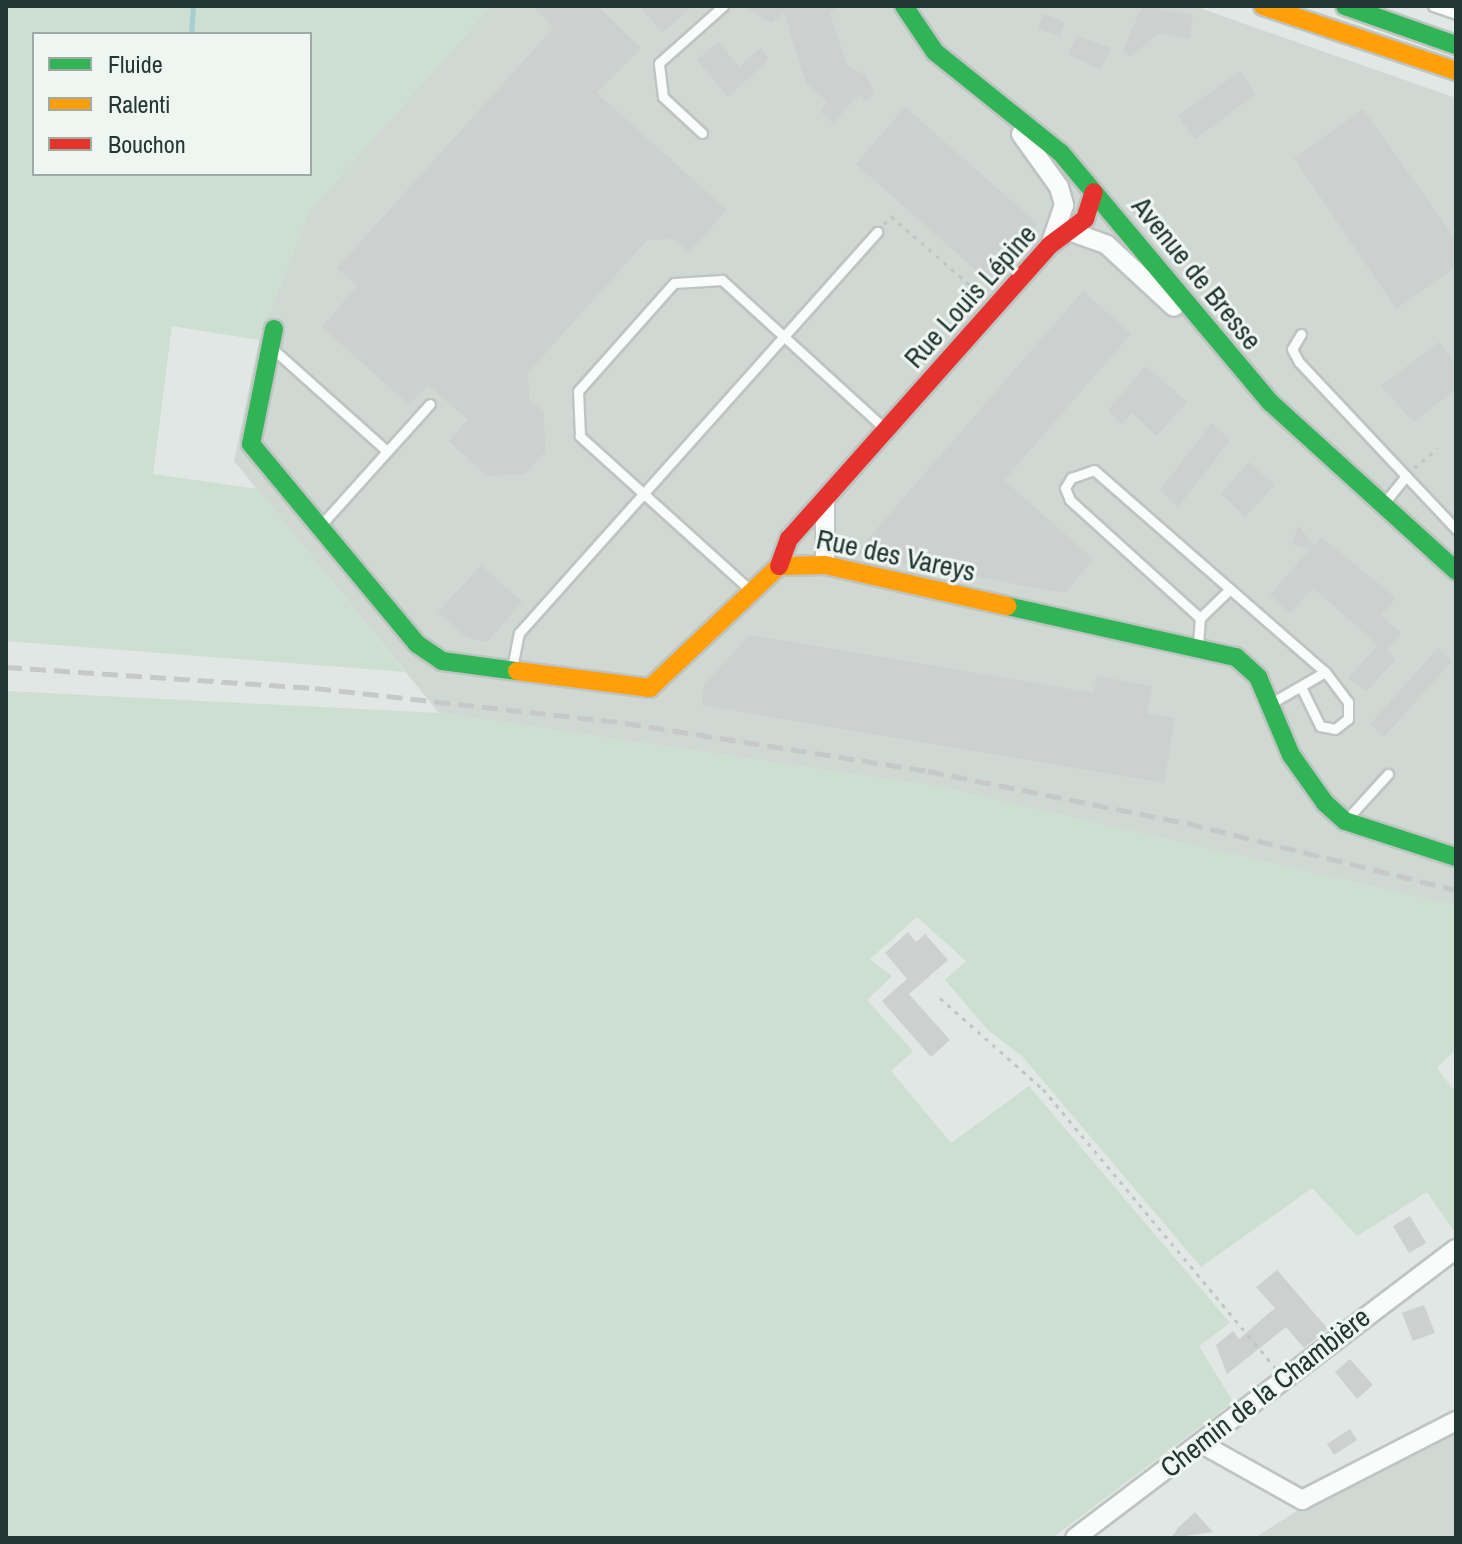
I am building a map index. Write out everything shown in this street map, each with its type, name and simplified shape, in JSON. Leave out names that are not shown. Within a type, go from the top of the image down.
[{"type":"street","name":"Avenue de Bresse","points":[[904,6],[935,52],[1044,137],[1094,192],[1245,376],[1380,508],[1456,571]]},
{"type":"street","points":[[1263,6],[1456,71]]},
{"type":"street","points":[[1345,6],[1456,45]]},
{"type":"street","points":[[972,82],[1059,187],[1062,223],[1050,245]]},
{"type":"street","points":[[1072,232],[1091,210],[1094,192]]},
{"type":"street","name":"Rue Louis Lépine","points":[[779,566],[789,539],[1050,245],[1072,232],[1107,245],[1245,376]]},
{"type":"street","name":"Rue des Vareys","points":[[272,338],[251,444],[428,654],[511,671],[650,688],[748,588],[779,566],[825,565],[1198,645],[1248,665],[1270,703],[1307,784],[1345,821],[1456,857]]},
{"type":"street","points":[[825,500],[825,565]]},
{"type":"street","name":"Chemin de la Chambière","points":[[1075,1538],[1456,1249]]},
{"type":"street","points":[[1202,1444],[1302,1500],[1456,1421]]},
{"type":"lane","points":[[702,133],[663,97],[659,63],[723,6]]},
{"type":"lane","points":[[1433,6],[1456,14]]},
{"type":"lane","points":[[511,671],[519,633],[877,232]]},
{"type":"lane","points":[[748,588],[580,436],[578,391],[674,283],[722,280],[887,430]]},
{"type":"lane","points":[[1301,334],[1292,349],[1299,362],[1456,529]]},
{"type":"lane","points":[[272,338],[387,451]]},
{"type":"lane","points":[[319,528],[430,404]]},
{"type":"lane","points":[[1200,618],[1070,500],[1065,488],[1071,478],[1094,470],[1325,672],[1348,702],[1348,719],[1335,729],[1320,726],[1303,691]]},
{"type":"lane","points":[[1380,508],[1406,476]]},
{"type":"lane","points":[[1198,645],[1200,618],[1230,589]]},
{"type":"lane","points":[[1270,703],[1303,691],[1325,672]]},
{"type":"lane","points":[[1345,821],[1388,774]]},
{"type":"path","points":[[877,232],[891,216],[995,307]]},
{"type":"path","points":[[1406,476],[1438,448]]},
{"type":"path","points":[[940,998],[1043,1089],[1284,1377]]},
{"type":"shaded area","points":[[491,6],[1194,6],[1456,98],[1456,906],[939,787],[439,713],[234,461],[259,340],[309,211]]},
{"type":"shaded area","points":[[1456,1410],[1456,1538],[1255,1538],[1259,1535]]},
{"type":"green space","points":[[491,6],[309,211],[259,340],[172,326],[153,474],[257,489],[405,672],[6,641],[6,8]]},
{"type":"green space","points":[[6,691],[439,713],[939,787],[1456,906],[1456,1049],[1437,1068],[1456,1093],[1456,1234],[1427,1192],[1357,1236],[1312,1188],[1201,1267],[1022,1056],[988,1030],[945,980],[966,961],[917,917],[870,959],[892,976],[867,1000],[913,1051],[891,1071],[951,1143],[1029,1086],[1230,1323],[1199,1346],[1233,1402],[1052,1538],[6,1538]]},
{"type":"building","points":[[532,6],[598,6],[641,48],[597,93],[727,210],[689,252],[675,239],[647,240],[528,373],[529,399],[544,412],[545,452],[525,474],[487,476],[449,441],[468,420],[428,385],[409,405],[322,327],[357,286],[337,268],[554,27]]},
{"type":"building","points":[[640,6],[693,6],[662,33]]},
{"type":"building","points":[[744,6],[836,6],[830,14],[848,67],[866,75],[874,92],[866,101],[859,94],[833,123],[820,111],[828,102],[806,83],[784,13],[771,23]]},
{"type":"building","points":[[1142,6],[1193,15],[1190,39],[1159,33],[1130,57],[1123,51]]},
{"type":"building","points":[[1043,14],[1065,22],[1060,36],[1038,28]]},
{"type":"building","points":[[1077,36],[1111,48],[1100,70],[1068,54]]},
{"type":"building","points":[[718,42],[739,67],[760,48],[769,59],[728,97],[697,60]]},
{"type":"building","points":[[1240,71],[1256,94],[1195,139],[1178,116]]},
{"type":"building","points":[[905,107],[1038,224],[988,281],[856,164]]},
{"type":"building","points":[[1363,109],[1456,240],[1456,267],[1396,309],[1294,158]]},
{"type":"building","points":[[1083,291],[1131,334],[1004,480],[1093,559],[1065,593],[854,555]]},
{"type":"building","points":[[1439,342],[1456,364],[1456,389],[1414,422],[1381,386]]},
{"type":"building","points":[[1146,366],[1187,402],[1156,436],[1132,413],[1122,424],[1108,410]]},
{"type":"building","points":[[1212,423],[1230,440],[1178,507],[1160,490]]},
{"type":"building","points":[[1249,462],[1275,485],[1245,517],[1221,494]]},
{"type":"building","points":[[1298,526],[1314,545],[1321,537],[1396,598],[1381,615],[1401,633],[1387,650],[1396,659],[1367,691],[1348,678],[1378,645],[1313,588],[1290,613],[1270,595],[1310,549],[1292,544]]},
{"type":"building","points":[[481,565],[522,602],[487,642],[467,638],[438,612]]},
{"type":"building","points":[[750,635],[1094,693],[1097,676],[1152,686],[1147,713],[1175,718],[1164,783],[702,705],[704,684]]},
{"type":"building","points":[[1438,648],[1452,661],[1384,737],[1370,724]]},
{"type":"building","points":[[908,932],[916,942],[925,934],[948,960],[909,994],[950,1040],[931,1057],[882,1001],[907,979],[885,953]]},
{"type":"building","points":[[1410,1216],[1426,1243],[1409,1253],[1393,1226]]},
{"type":"building","points":[[1277,1270],[1328,1329],[1304,1348],[1286,1327],[1227,1374],[1216,1345],[1233,1331],[1239,1339],[1275,1308],[1256,1287]]},
{"type":"building","points":[[1424,1305],[1435,1333],[1413,1341],[1402,1313]]},
{"type":"building","points":[[1350,1359],[1373,1385],[1357,1399],[1335,1372]]},
{"type":"building","points":[[1350,1429],[1357,1440],[1334,1455],[1327,1444]]},
{"type":"building","points":[[1195,1512],[1213,1532],[1171,1538],[1178,1528]]},
{"type":"waterway","points":[[191,32],[193,6]]},
{"type":"railway","points":[[6,667],[315,688],[625,723],[928,771],[1187,823],[1456,890]]},
{"type":"traffic: fast","points":[[904,6],[935,52],[1061,153],[1271,403],[1456,571]]},
{"type":"traffic: fast","points":[[1345,6],[1456,45]]},
{"type":"traffic: fast","points":[[274,329],[251,444],[417,644],[442,661],[517,671]]},
{"type":"traffic: fast","points":[[1007,606],[1236,657],[1258,677],[1291,755],[1325,803],[1345,821],[1456,857]]},
{"type":"traffic: slow","points":[[1263,6],[1456,71]]},
{"type":"traffic: slow","points":[[517,671],[650,688],[779,566],[825,565],[1007,606]]},
{"type":"traffic: jam","points":[[779,566],[789,539],[1050,245],[1085,219],[1094,192]]}]
